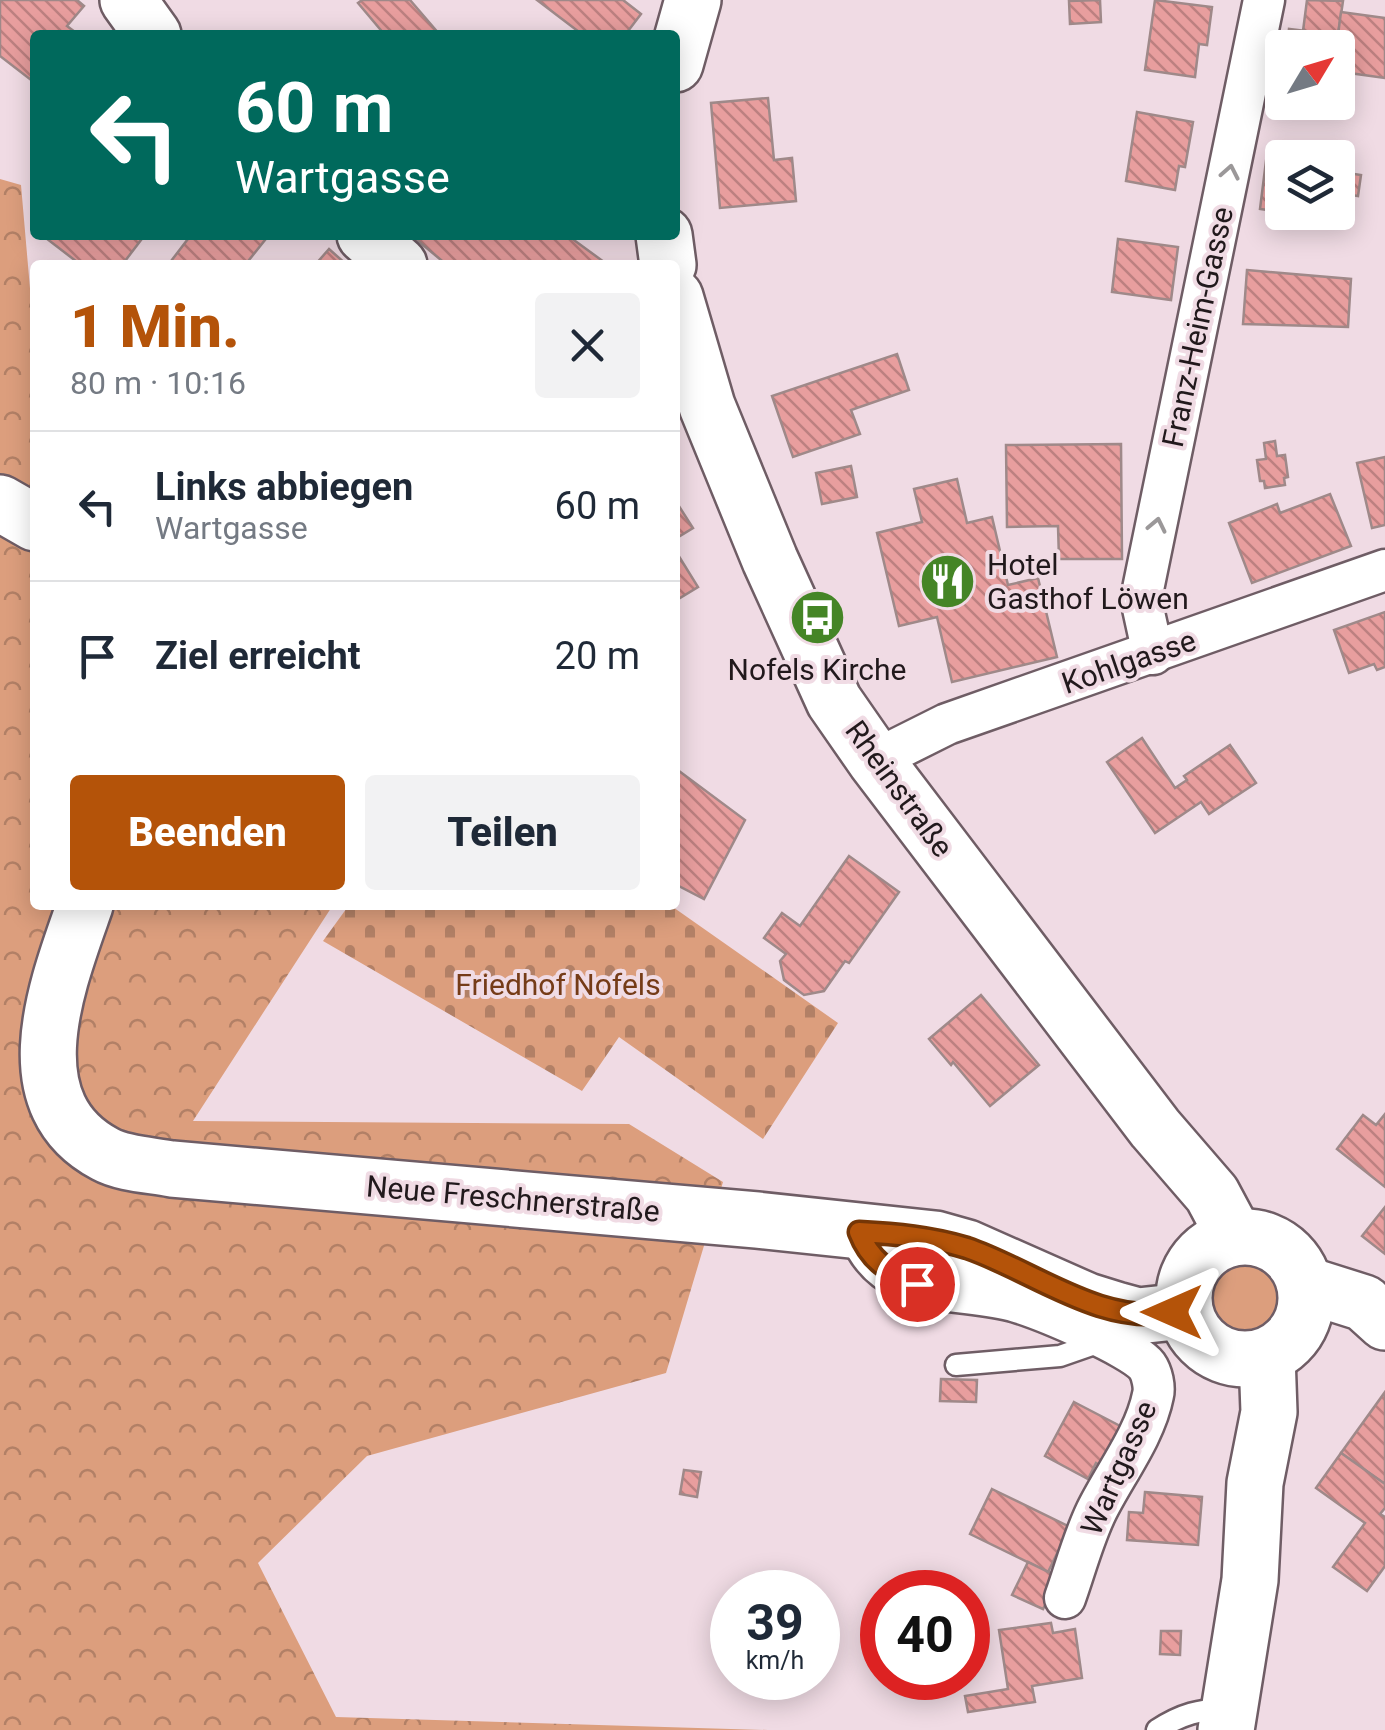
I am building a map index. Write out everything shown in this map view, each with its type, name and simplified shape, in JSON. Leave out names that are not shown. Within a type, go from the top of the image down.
[{"type":"main road","points":[[128,0],[149,30]]},
{"type":"main road","points":[[680,39],[687,3]]},
{"type":"main road","points":[[372,240],[394,260]]},
{"type":"main road","name":"Rheinstraße","points":[[680,330],[707,406],[834,701],[1155,1128],[1179,1210],[1218,1246]]},
{"type":"main road","points":[[0,503],[30,520]]},
{"type":"main road","name":"Neue Freschnerstraße","points":[[83,910],[49,1024],[48,1068],[57,1105],[77,1136],[108,1156],[190,1170],[935,1239],[967,1248],[1087,1301],[1138,1316],[1184,1311]]},
{"type":"main road","points":[[1229,1720],[1250,1580],[1255,1484],[1236,1416],[1275,1331],[1295,1261],[1272,1242],[1255,1236],[1218,1246],[1184,1285],[1184,1311],[1189,1326],[1206,1347],[1275,1331],[1364,1303],[1385,1322]]},
{"type":"main road","points":[[1275,1331],[1385,1332]]},
{"type":"street","name":"Franz-Heim-Gasse","points":[[1153,654],[1141,599],[1264,0]]},
{"type":"street","name":"Kohlgasse","points":[[875,760],[947,724],[1385,570]]},
{"type":"street","name":"Wartgasse","points":[[859,1232],[873,1259],[897,1275],[936,1292],[1016,1302],[1106,1340],[1149,1368],[1155,1391],[1148,1412],[1095,1514],[1065,1598]]},
{"type":"lane","points":[[956,1366],[1060,1356],[1106,1340]]},
{"type":"lane","points":[[1157,1730],[1174,1719],[1206,1708],[1229,1720]]},
{"type":"green space","points":[[0,179],[21,185],[30,288],[30,910],[330,910],[193,1121],[629,1124],[723,1182],[666,1373],[367,1456],[258,1563],[336,1717],[768,1730],[0,1730]]},
{"type":"green space","name":"Friedhof Nofels","points":[[345,910],[677,910],[838,1023],[763,1139],[619,1037],[582,1091],[323,941]]},
{"type":"green space","points":[[1247,1261],[1273,1272],[1284,1298],[1273,1324],[1247,1335],[1221,1324],[1210,1298],[1221,1272]]},
{"type":"building","points":[[0,0],[77,0],[84,6],[67,26],[72,30],[30,30],[30,79],[0,56]]},
{"type":"building","points":[[410,0],[436,30],[381,30],[358,3]]},
{"type":"building","points":[[537,0],[623,0],[641,14],[629,30],[576,30]]},
{"type":"building","points":[[1100,0],[1101,22],[1070,24],[1069,1]]},
{"type":"building","points":[[1155,0],[1212,7],[1207,45],[1199,44],[1195,77],[1145,70]]},
{"type":"building","points":[[1307,0],[1343,1],[1339,30],[1303,30]]},
{"type":"building","points":[[1341,12],[1385,18],[1385,78],[1355,74],[1355,30],[1339,30]]},
{"type":"building","points":[[768,98],[774,160],[792,158],[796,201],[720,208],[711,103]]},
{"type":"building","points":[[1137,112],[1193,122],[1185,167],[1179,166],[1175,190],[1126,181]]},
{"type":"building","points":[[1265,169],[1265,210],[1260,209]]},
{"type":"building","points":[[1355,174],[1361,175],[1358,196],[1355,196]]},
{"type":"building","points":[[1118,239],[1178,247],[1171,300],[1112,292]]},
{"type":"building","points":[[48,240],[141,240],[126,260],[74,260]]},
{"type":"building","points":[[187,240],[265,240],[249,260],[172,260]]},
{"type":"building","points":[[417,240],[574,240],[601,260],[441,260]]},
{"type":"building","points":[[329,249],[341,260],[319,260]]},
{"type":"building","points":[[1247,270],[1351,279],[1348,327],[1243,324]]},
{"type":"building","points":[[897,354],[909,390],[851,410],[860,434],[793,457],[772,396]]},
{"type":"building","points":[[1275,441],[1277,456],[1285,455],[1288,477],[1284,478],[1285,485],[1265,488],[1257,460],[1266,459],[1264,443]]},
{"type":"building","points":[[1121,444],[1122,559],[1059,559],[1058,526],[1007,527],[1006,445]]},
{"type":"building","points":[[1385,457],[1385,525],[1372,528],[1357,463]]},
{"type":"building","points":[[851,466],[857,497],[822,504],[816,473]]},
{"type":"building","name":"Hotel Gasthof Löwen","points":[[957,479],[967,523],[992,517],[1008,585],[1038,578],[1057,657],[952,682],[937,617],[899,626],[877,533],[922,522],[914,489]]},
{"type":"building","points":[[1330,494],[1351,546],[1252,583],[1229,523],[1277,504],[1280,513]]},
{"type":"building","points":[[680,508],[693,528],[680,536]]},
{"type":"building","points":[[680,558],[698,587],[680,598]]},
{"type":"building","points":[[1385,612],[1385,667],[1377,670],[1374,664],[1349,673],[1334,630]]},
{"type":"building","points":[[1142,738],[1175,788],[1187,780],[1184,776],[1230,745],[1256,783],[1209,814],[1201,802],[1155,833],[1107,762]]},
{"type":"building","points":[[680,772],[745,820],[704,899],[680,887]]},
{"type":"building","points":[[849,856],[899,892],[849,963],[845,961],[824,991],[804,995],[784,980],[780,961],[786,954],[764,938],[782,913],[800,926]]},
{"type":"building","points":[[981,995],[1039,1065],[990,1106],[929,1039]]},
{"type":"building","points":[[1385,1114],[1385,1187],[1337,1149],[1363,1115],[1376,1125]]},
{"type":"building","points":[[1385,1207],[1385,1254],[1362,1236]]},
{"type":"building","points":[[941,1379],[977,1380],[976,1402],[940,1401]]},
{"type":"building","points":[[1385,1392],[1385,1484],[1341,1453]]},
{"type":"building","points":[[1074,1402],[1124,1428],[1104,1467],[1096,1463],[1088,1479],[1045,1456]]},
{"type":"building","points":[[1341,1453],[1385,1484],[1385,1508],[1380,1514],[1385,1517],[1385,1566],[1367,1591],[1333,1567],[1365,1523],[1316,1488]]},
{"type":"building","points":[[684,1470],[701,1472],[697,1497],[680,1494]]},
{"type":"building","points":[[992,1489],[1070,1527],[1048,1572],[970,1534]]},
{"type":"building","points":[[1145,1492],[1202,1497],[1198,1545],[1127,1540],[1129,1512],[1143,1513]]},
{"type":"building","points":[[1028,1562],[1059,1577],[1043,1609],[1012,1595]]},
{"type":"building","points":[[1051,1623],[1053,1633],[1075,1629],[1082,1678],[1032,1686],[1035,1702],[968,1712],[966,1700],[990,1700],[990,1692],[1008,1689],[999,1630]]},
{"type":"building","points":[[1161,1631],[1181,1631],[1180,1655],[1160,1654]]},
{"type":"place","name":"Hotel Gasthof Löwen","points":[[948,582]]},
{"type":"place","name":"Nofels Kirche","points":[[817,617]]},
{"type":"route","points":[[917,1284],[873,1259],[859,1232],[935,1239],[967,1248],[1087,1301],[1138,1316],[1172,1312]]}]
